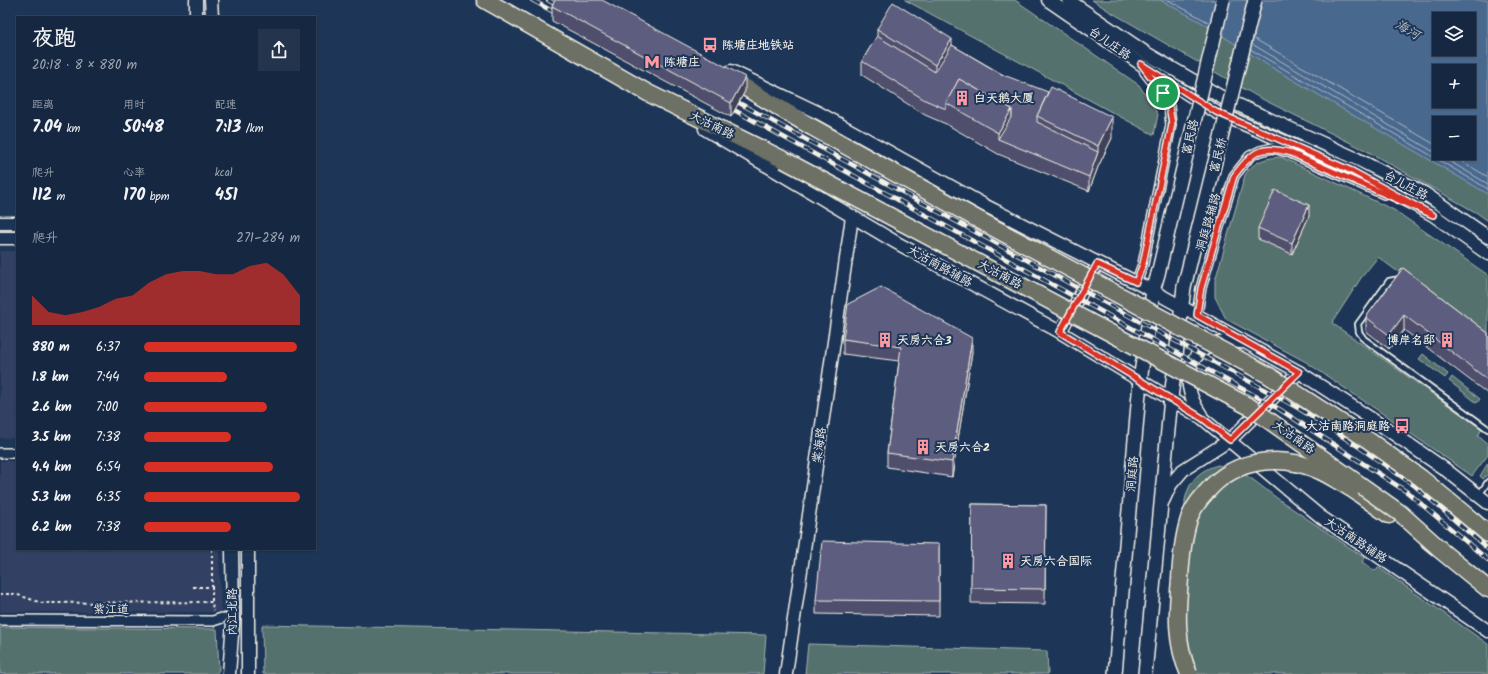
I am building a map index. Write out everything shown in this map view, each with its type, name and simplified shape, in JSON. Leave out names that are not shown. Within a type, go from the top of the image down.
[{"type":"highway","name":"大沽南路","points":[[486,0],[648,93],[784,160],[1250,406],[1400,513],[1488,589]]},
{"type":"highway","points":[[716,67],[810,126],[986,224],[1268,375],[1368,440],[1421,478],[1488,534]]},
{"type":"highway","points":[[1188,674],[1181,654],[1177,624],[1182,551],[1190,516],[1197,503],[1205,492],[1229,472],[1247,464],[1266,461],[1282,461],[1320,471],[1352,489],[1440,549]]},
{"type":"main road","name":"富民路","points":[[1158,274],[1223,0]]},
{"type":"main road","name":"富民桥","points":[[1181,307],[1184,287],[1255,0]]},
{"type":"main road","name":"洞庭路","points":[[1115,674],[1140,381],[1153,291],[1158,274]]},
{"type":"main road","points":[[1145,674],[1181,307]]},
{"type":"street","points":[[196,0],[196,16]]},
{"type":"street","points":[[211,0],[212,16]]},
{"type":"street","name":"台儿庄路","points":[[1048,0],[1141,64],[1216,112],[1352,171],[1433,215],[1488,254]]},
{"type":"street","name":"台儿庄路","points":[[1068,0],[1146,53],[1223,98],[1357,159],[1424,193],[1488,237]]},
{"type":"street","points":[[1136,282],[1143,264],[1172,124],[1169,106],[1163,93],[1141,64]]},
{"type":"street","points":[[716,67],[819,113],[986,206],[1097,264],[1153,291],[1299,372],[1381,425],[1488,503]]},
{"type":"street","name":"大沽南路辅路","points":[[648,93],[852,217],[1060,332],[1140,381],[1171,398],[1202,418],[1230,440],[1321,517],[1488,631]]},
{"type":"street","name":"洞庭路辅路","points":[[1197,315],[1201,288],[1234,176],[1250,156],[1260,151],[1273,148],[1288,152],[1433,215]]},
{"type":"street","name":"棠海路","points":[[786,674],[852,217]]},
{"type":"street","points":[[0,223],[16,223]]},
{"type":"street","points":[[0,238],[16,238]]},
{"type":"street","points":[[1060,332],[1097,264]]},
{"type":"street","points":[[1202,418],[1194,405],[1188,387],[1191,366],[1197,354],[1205,348],[1220,343],[1232,341],[1245,342]]},
{"type":"street","points":[[1162,503],[1171,484],[1183,470],[1230,440],[1299,372]]},
{"type":"street","points":[[0,453],[16,453]]},
{"type":"street","name":"内江北路","points":[[229,674],[232,622],[232,550]]},
{"type":"street","name":"内江北路","points":[[248,550],[248,674]]},
{"type":"street","name":"紫江道","points":[[0,620],[217,620]]},
{"type":"lane","points":[[1404,279],[1396,278],[1388,281],[1358,324],[1359,332],[1364,339],[1488,429]]},
{"type":"lane","points":[[1478,495],[1488,482]]},
{"type":"path","points":[[212,550],[212,602],[217,620]]},
{"type":"path","points":[[193,587],[212,587]]},
{"type":"path","points":[[0,594],[15,594],[42,603],[212,602]]},
{"type":"shaded area","points":[[0,251],[16,251],[16,438],[0,438]]},
{"type":"shaded area","points":[[0,461],[16,461],[16,550],[219,550],[221,612],[0,612]]},
{"type":"green space","points":[[905,0],[1015,0],[1139,85],[1158,114],[1154,135]]},
{"type":"green space","points":[[1092,0],[1488,0],[1488,221],[1477,213],[1365,150],[1260,98]]},
{"type":"green space","points":[[1281,157],[1394,210],[1488,275],[1488,339],[1378,257],[1361,278],[1332,323],[1482,429],[1478,436],[1488,444],[1488,455],[1472,476],[1404,429],[1408,424],[1402,419],[1398,424],[1306,362],[1226,319],[1215,297],[1215,281],[1245,175],[1252,166],[1260,161]]},
{"type":"green space","points":[[1423,354],[1448,374],[1445,378],[1419,359]]},
{"type":"green space","points":[[1452,377],[1480,399],[1477,403],[1449,381]]},
{"type":"green space","points":[[1488,463],[1488,474],[1483,479],[1480,476]]},
{"type":"green space","points":[[1218,465],[1237,471],[1252,479],[1281,501],[1365,558],[1362,562],[1375,571],[1378,567],[1488,644],[1488,674],[1197,674],[1191,662],[1184,619],[1185,500],[1189,487],[1196,477],[1205,470]]},
{"type":"green space","points":[[262,625],[766,635],[763,674],[263,674]]},
{"type":"green space","points":[[0,627],[217,629],[219,670],[216,674],[0,674]]},
{"type":"green space","points":[[808,644],[1047,651],[1048,674],[805,674]]},
{"type":"water","name":"海河","points":[[1160,0],[1488,0],[1488,194],[1266,64],[1201,22]]},
{"type":"building","points":[[555,0],[602,0],[745,77],[731,103],[552,6]]},
{"type":"building","points":[[893,2],[952,39],[935,65],[877,29]]},
{"type":"building","points":[[877,36],[935,72],[952,45],[1001,74],[1048,92],[1037,116],[1037,122],[1098,152],[1089,177],[998,139],[1012,116],[1012,109],[959,79],[946,103],[946,109],[925,100],[862,61]]},
{"type":"building","points":[[959,79],[1012,109],[998,133],[946,103]]},
{"type":"building","points":[[1051,87],[1112,117],[1098,146],[1037,116]]},
{"type":"building","points":[[1275,190],[1309,205],[1292,243],[1258,228]]},
{"type":"building","name":"博岸名邸","points":[[1403,268],[1488,333],[1488,380],[1404,315],[1389,335],[1366,317]]},
{"type":"building","points":[[881,287],[972,338],[952,462],[887,453],[901,347],[843,339],[848,304]]},
{"type":"building","name":"天房六合国际","points":[[972,504],[1046,505],[1045,589],[971,588]]},
{"type":"building","points":[[822,541],[939,544],[939,601],[816,600]]},
{"type":"railway","points":[[532,0],[561,16]]},
{"type":"railway","points":[[548,0],[562,8]]},
{"type":"railway","points":[[730,98],[1298,408],[1356,445],[1415,486],[1488,549]]},
{"type":"railway","points":[[725,105],[1279,409],[1407,492],[1488,560]]},
{"type":"place","name":"陈塘庄地铁站","points":[[710,45]]},
{"type":"place","name":"陈塘庄","points":[[652,62]]},
{"type":"place","name":"白天鹅大厦","points":[[962,98]]},
{"type":"place","name":"天房六合3","points":[[885,340]]},
{"type":"place","name":"博岸名邸","points":[[1447,340]]},
{"type":"place","name":"大沽南路洞庭路","points":[[1402,426]]},
{"type":"place","name":"天房六合2","points":[[923,447]]},
{"type":"place","name":"天房六合国际","points":[[1008,561]]},
{"type":"route","points":[[1141,64],[1216,112],[1352,171],[1433,215],[1288,152],[1273,148],[1260,151],[1250,156],[1234,176],[1201,288],[1197,315],[1299,372],[1230,440],[1202,418],[1171,398],[1140,381],[1060,332],[1097,264],[1136,282],[1143,264],[1172,124],[1169,106],[1163,93],[1141,64]]}]
